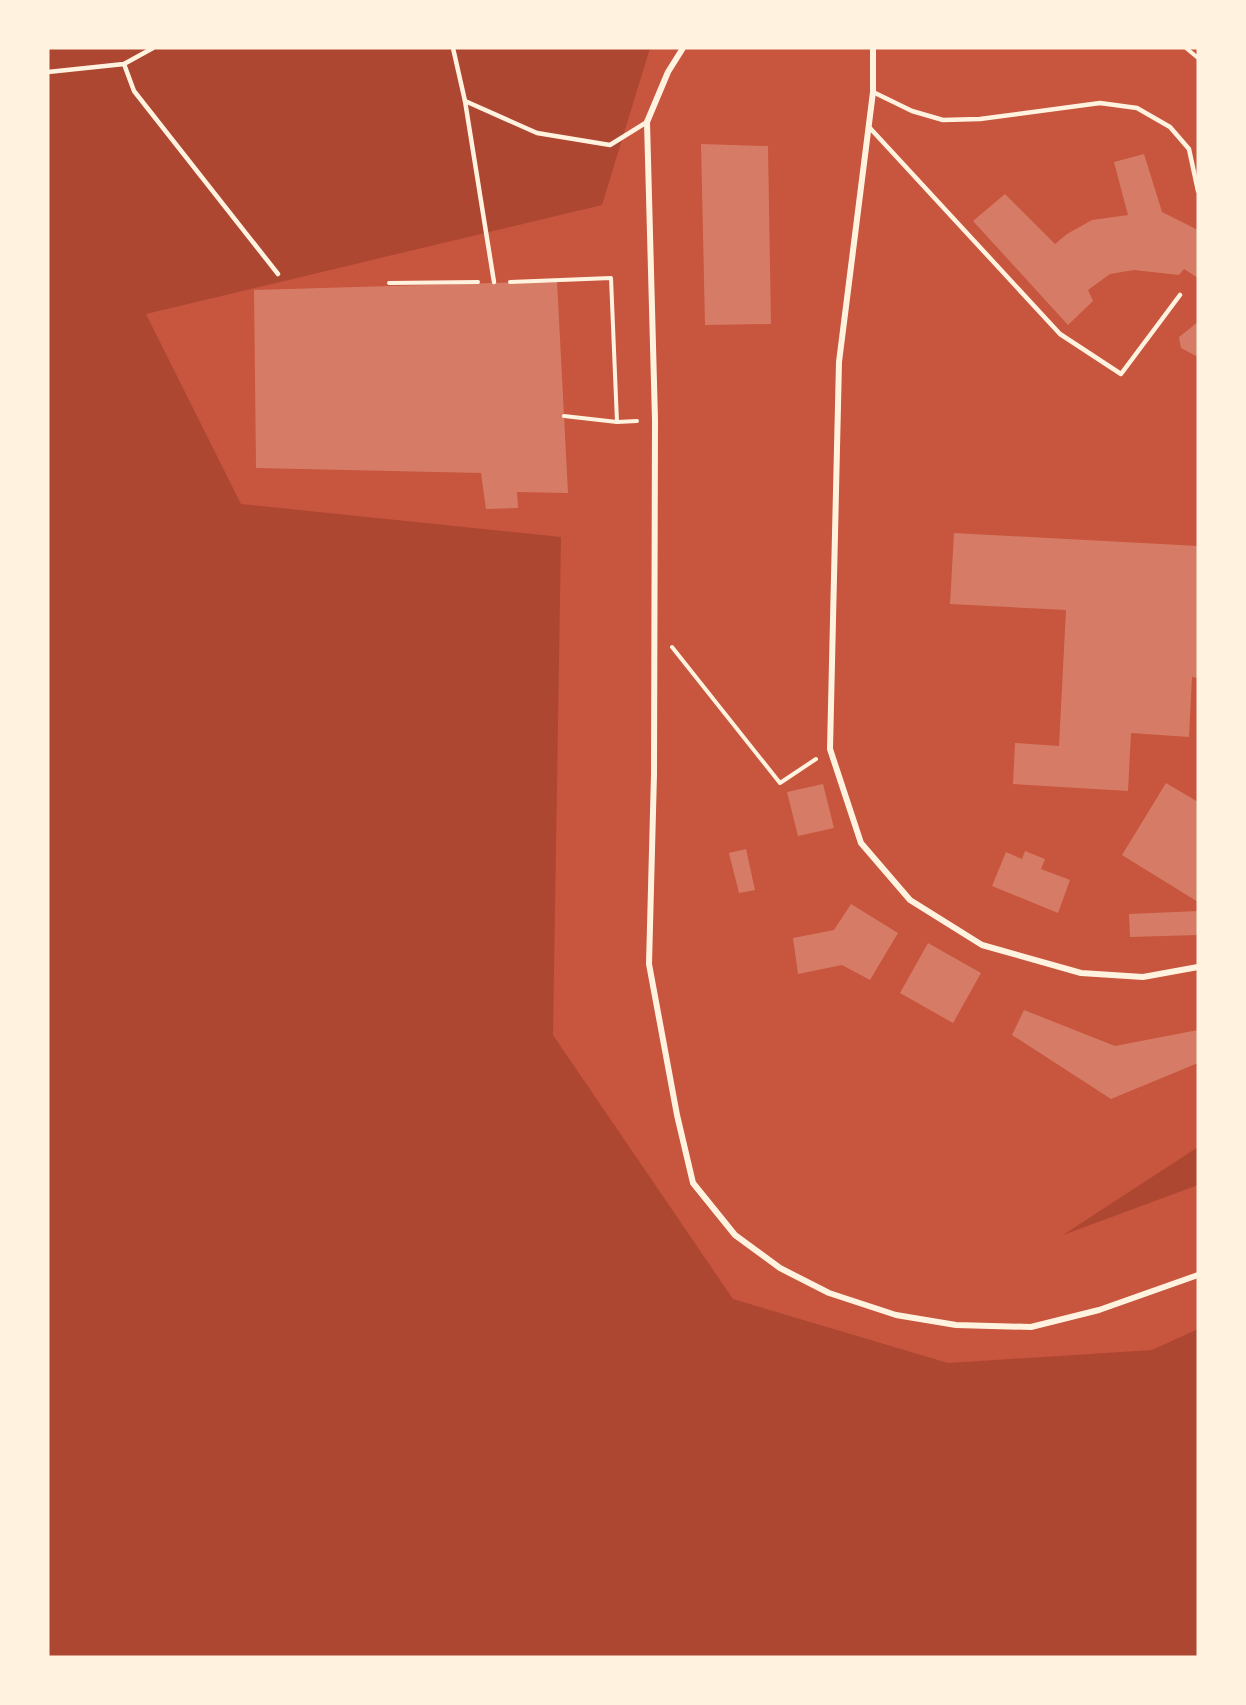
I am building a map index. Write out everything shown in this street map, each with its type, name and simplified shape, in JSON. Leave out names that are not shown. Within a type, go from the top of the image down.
[{"type":"street","points":[[683,48],[668,72],[648,122],[655,420],[654,774],[649,964],[677,1115],[693,1183],[735,1234],[780,1268],[829,1293],[896,1315],[956,1325],[1031,1327],[1099,1310],[1198,1275]]},
{"type":"street","points":[[873,48],[873,92],[839,362],[830,749],[861,843],[910,900],[982,945],[1081,973],[1143,977],[1198,967]]},
{"type":"lane","points":[[48,72],[124,64],[153,48]]},
{"type":"lane","points":[[453,48],[465,101],[494,282]]},
{"type":"lane","points":[[124,64],[134,91],[278,274]]},
{"type":"lane","points":[[873,92],[912,111],[943,120],[980,119],[1100,103],[1137,108],[1170,127],[1189,149],[1198,191]]},
{"type":"lane","points":[[465,101],[537,133],[610,145],[648,122]]},
{"type":"lane","points":[[869,127],[1060,334],[1121,374],[1180,295]]},
{"type":"path","points":[[1186,48],[1198,58]]},
{"type":"path","points":[[389,283],[611,278],[617,422],[564,416]]},
{"type":"path","points":[[654,626],[780,783],[830,749]]},
{"type":"shaded area","points":[[48,48],[650,48],[602,205],[146,314],[241,504],[561,537],[553,1035],[733,1299],[948,1363],[1152,1350],[1198,1329],[1198,1657],[48,1657]]},
{"type":"shaded area","points":[[1198,1147],[1198,1185],[1063,1235]]},
{"type":"building","points":[[701,144],[768,146],[771,324],[705,325]]},
{"type":"building","points":[[1144,154],[1162,212],[1198,230],[1198,278],[1184,269],[1179,275],[1134,270],[1110,274],[1088,290],[1093,301],[1068,325],[973,221],[1005,194],[1055,244],[1067,234],[1092,220],[1128,215],[1114,162]]},
{"type":"building","points":[[557,281],[568,493],[517,492],[518,508],[486,509],[481,473],[256,468],[254,290]]},
{"type":"building","points":[[1198,322],[1198,357],[1181,348],[1179,337]]},
{"type":"building","points":[[954,533],[1198,546],[1198,678],[1192,677],[1189,737],[1131,733],[1128,791],[1013,784],[1015,743],[1059,746],[1066,610],[950,604]]},
{"type":"building","points":[[1166,783],[1198,802],[1198,902],[1122,855]]},
{"type":"building","points":[[823,784],[834,828],[798,836],[787,792]]},
{"type":"building","points":[[746,849],[755,890],[739,893],[729,853]]},
{"type":"building","points":[[1025,851],[1045,859],[1041,869],[1070,880],[1058,913],[992,886],[1006,852],[1022,859]]},
{"type":"building","points":[[851,904],[898,933],[870,980],[842,965],[798,974],[793,938],[834,930]]},
{"type":"building","points":[[1198,911],[1198,935],[1130,937],[1129,914]]},
{"type":"building","points":[[928,943],[981,973],[953,1023],[900,993]]},
{"type":"building","points":[[1024,1010],[1115,1046],[1198,1030],[1198,1063],[1111,1099],[1012,1035]]}]
